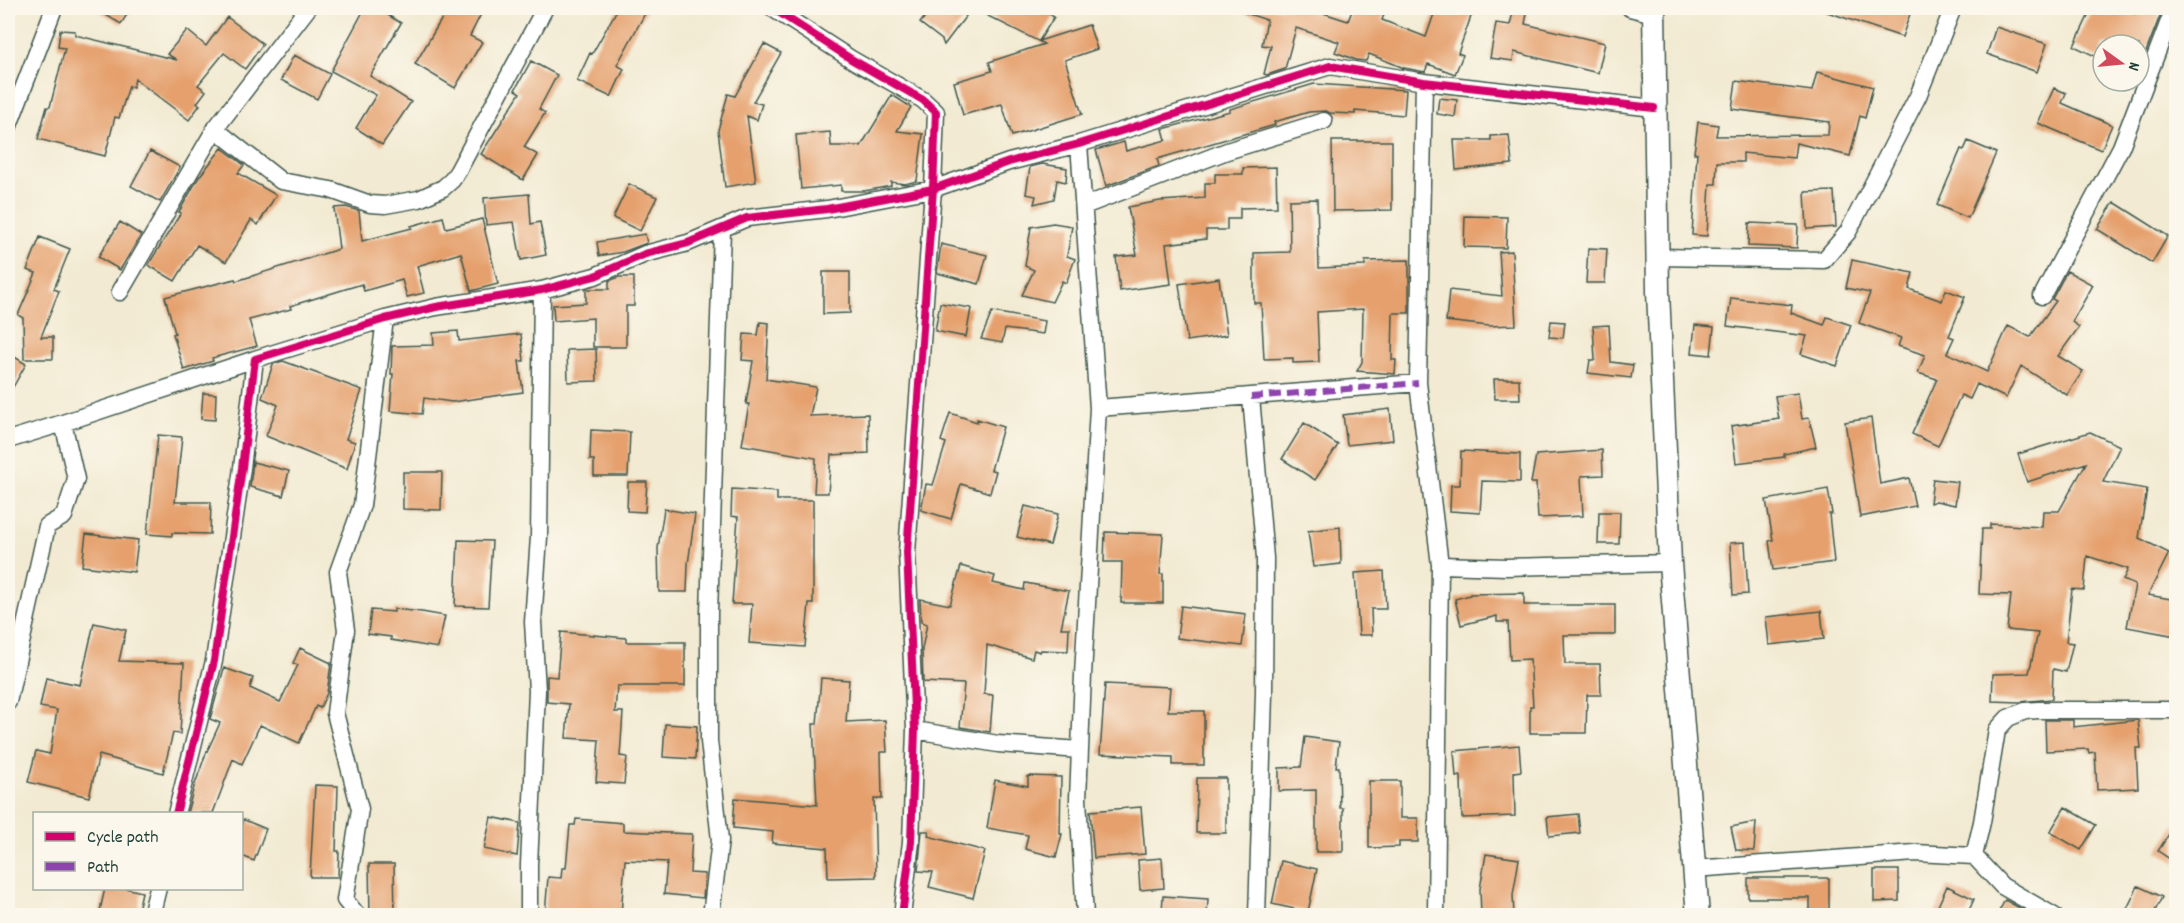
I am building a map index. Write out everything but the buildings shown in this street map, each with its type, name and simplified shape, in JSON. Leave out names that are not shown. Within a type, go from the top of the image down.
[{"type":"street","points":[[8,128],[54,8]]},
{"type":"street","points":[[120,292],[215,129],[308,8]]},
{"type":"street","points":[[215,129],[281,181],[331,190],[370,204],[385,205],[419,199],[443,188],[458,171],[545,8]]},
{"type":"street","points":[[772,8],[850,59],[923,100],[936,112],[933,189],[907,552],[915,730],[911,842],[902,915]]},
{"type":"street","points":[[1630,8],[1654,11],[1657,257],[1670,563],[1698,915]]},
{"type":"street","points":[[1657,257],[1824,260],[1848,232],[1918,96],[1953,8]]},
{"type":"street","points":[[2042,296],[2121,147],[2174,8]]},
{"type":"street","points":[[8,440],[255,359],[386,319],[542,290],[595,276],[645,254],[688,243],[747,218],[826,209],[933,189],[1009,162],[1079,144],[1330,66],[1424,82],[1654,108]]},
{"type":"street","points":[[1424,82],[1418,383],[1440,565],[1437,915]]},
{"type":"street","points":[[1084,206],[1227,151],[1324,121]]},
{"type":"street","points":[[1079,144],[1098,408],[1078,799],[1085,915]]},
{"type":"street","points":[[711,915],[720,840],[709,741],[709,601],[722,230]]},
{"type":"street","points":[[529,915],[537,691],[533,622],[539,537],[542,290]]},
{"type":"street","points":[[358,915],[345,900],[360,809],[335,713],[346,630],[338,572],[362,505],[386,319]]},
{"type":"street","points":[[176,812],[214,661],[255,359]]},
{"type":"street","points":[[1098,408],[1418,383]]},
{"type":"street","points":[[1251,397],[1265,558],[1264,694],[1257,915]]},
{"type":"street","points":[[8,702],[47,526],[64,516],[76,479],[63,423]]},
{"type":"street","points":[[1440,565],[1507,567],[1670,563]]},
{"type":"street","points":[[1974,856],[1997,730],[2008,718],[2025,711],[2038,710],[2134,708],[2176,710]]},
{"type":"street","points":[[915,730],[998,744],[1080,750]]},
{"type":"street","points":[[1694,869],[1915,853],[1974,856],[2002,886],[2054,915]]},
{"type":"street","points":[[151,915],[157,890]]},
{"type":"marked path","points":[[1251,397],[1418,383]]},
{"type":"cycle path","points":[[772,8],[851,59],[923,100],[936,112],[933,189],[907,552],[915,730],[911,842],[902,916]]},
{"type":"cycle path","points":[[176,812],[214,661],[255,359],[385,319],[436,307],[542,290],[595,276],[645,254],[688,243],[747,218],[827,209],[933,189],[1009,162],[1079,144],[1330,66],[1424,82],[1654,108]]}]
